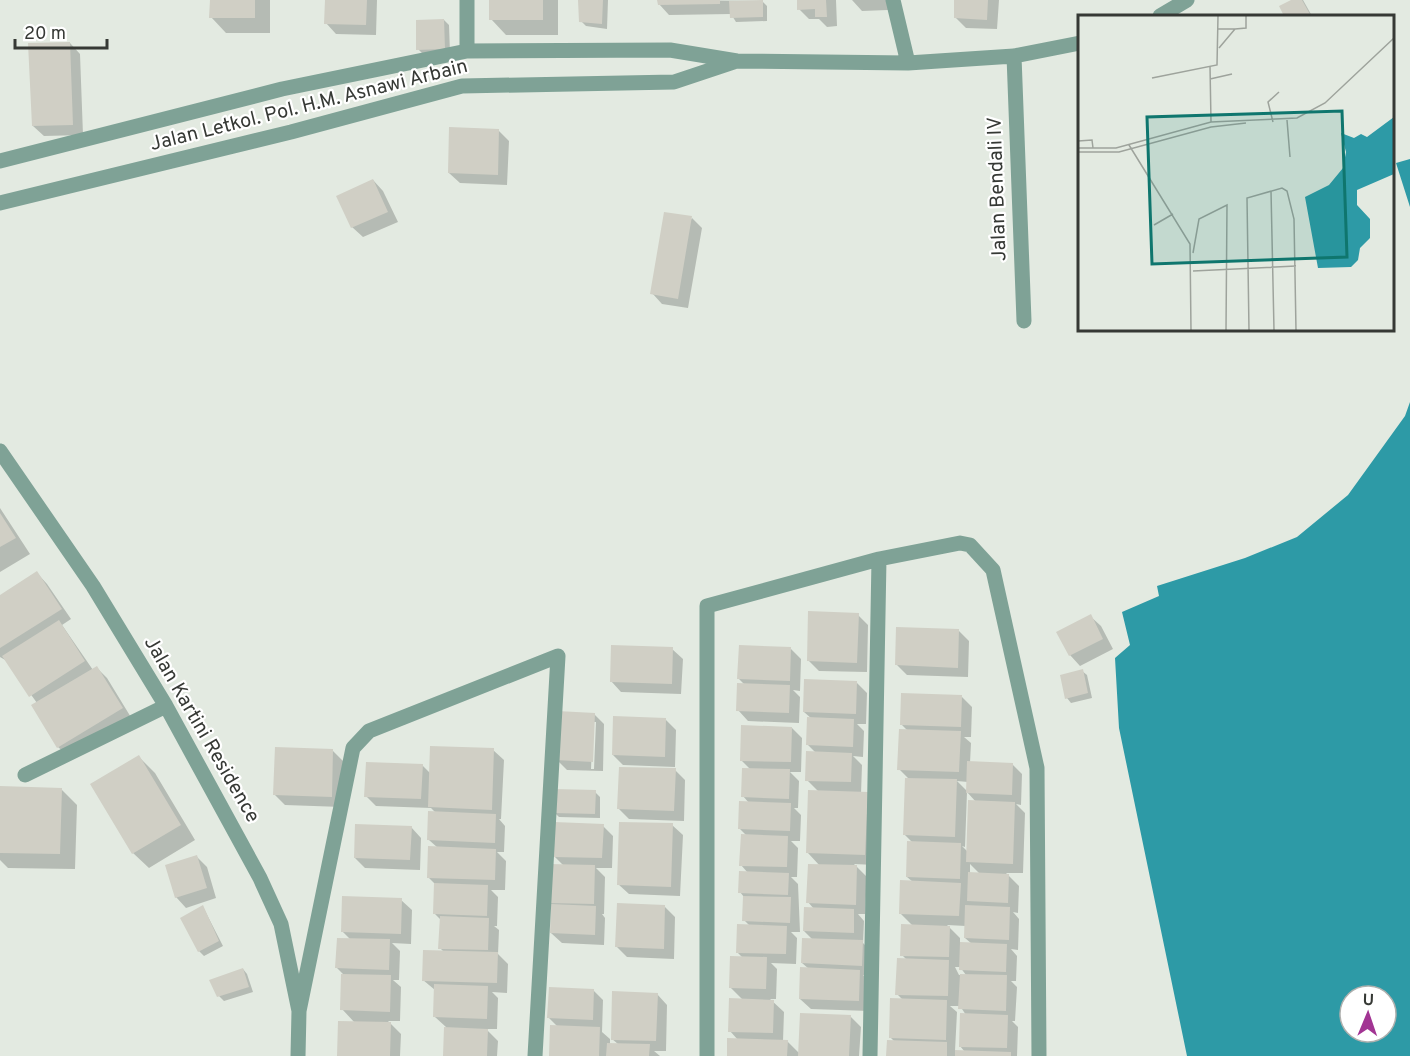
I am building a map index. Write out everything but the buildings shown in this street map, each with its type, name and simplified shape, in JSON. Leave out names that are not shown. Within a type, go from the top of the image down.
[{"type":"street","points":[[467,0],[467,51]]},
{"type":"street","points":[[893,0],[908,63]]},
{"type":"street","points":[[1162,15],[1187,0]]},
{"type":"street","name":"Jalan Letkol. Pol. H.M. Asnawi Arbain","points":[[0,161],[282,89],[467,51],[670,50],[736,61],[908,63],[1014,56],[1078,43]]},
{"type":"street","name":"Jalan Bendali IV","points":[[1014,56],[1024,321]]},
{"type":"street","name":"Jalan Letkol. Pol. H.M. Asnawi Arbain","points":[[0,203],[291,132],[462,86],[674,81],[736,61]]},
{"type":"street","name":"Jalan Kartini Residence","points":[[0,451],[93,586],[166,706],[260,878],[281,924],[299,1011],[298,1056]]},
{"type":"street","points":[[707,1056],[707,606],[879,559],[960,543],[970,545],[993,570],[1037,768],[1039,1056]]},
{"type":"street","points":[[870,1056],[879,559]]},
{"type":"street","points":[[299,1011],[353,748],[369,731],[558,656],[535,1056]]},
{"type":"street","points":[[25,775],[166,706]]},
{"type":"water","points":[[1410,159],[1410,207],[1396,163]]},
{"type":"water","points":[[1410,402],[1410,1056],[1187,1056],[1119,728],[1115,658],[1130,645],[1122,612],[1159,596],[1157,586],[1245,558],[1297,537],[1348,495],[1405,416]]}]
